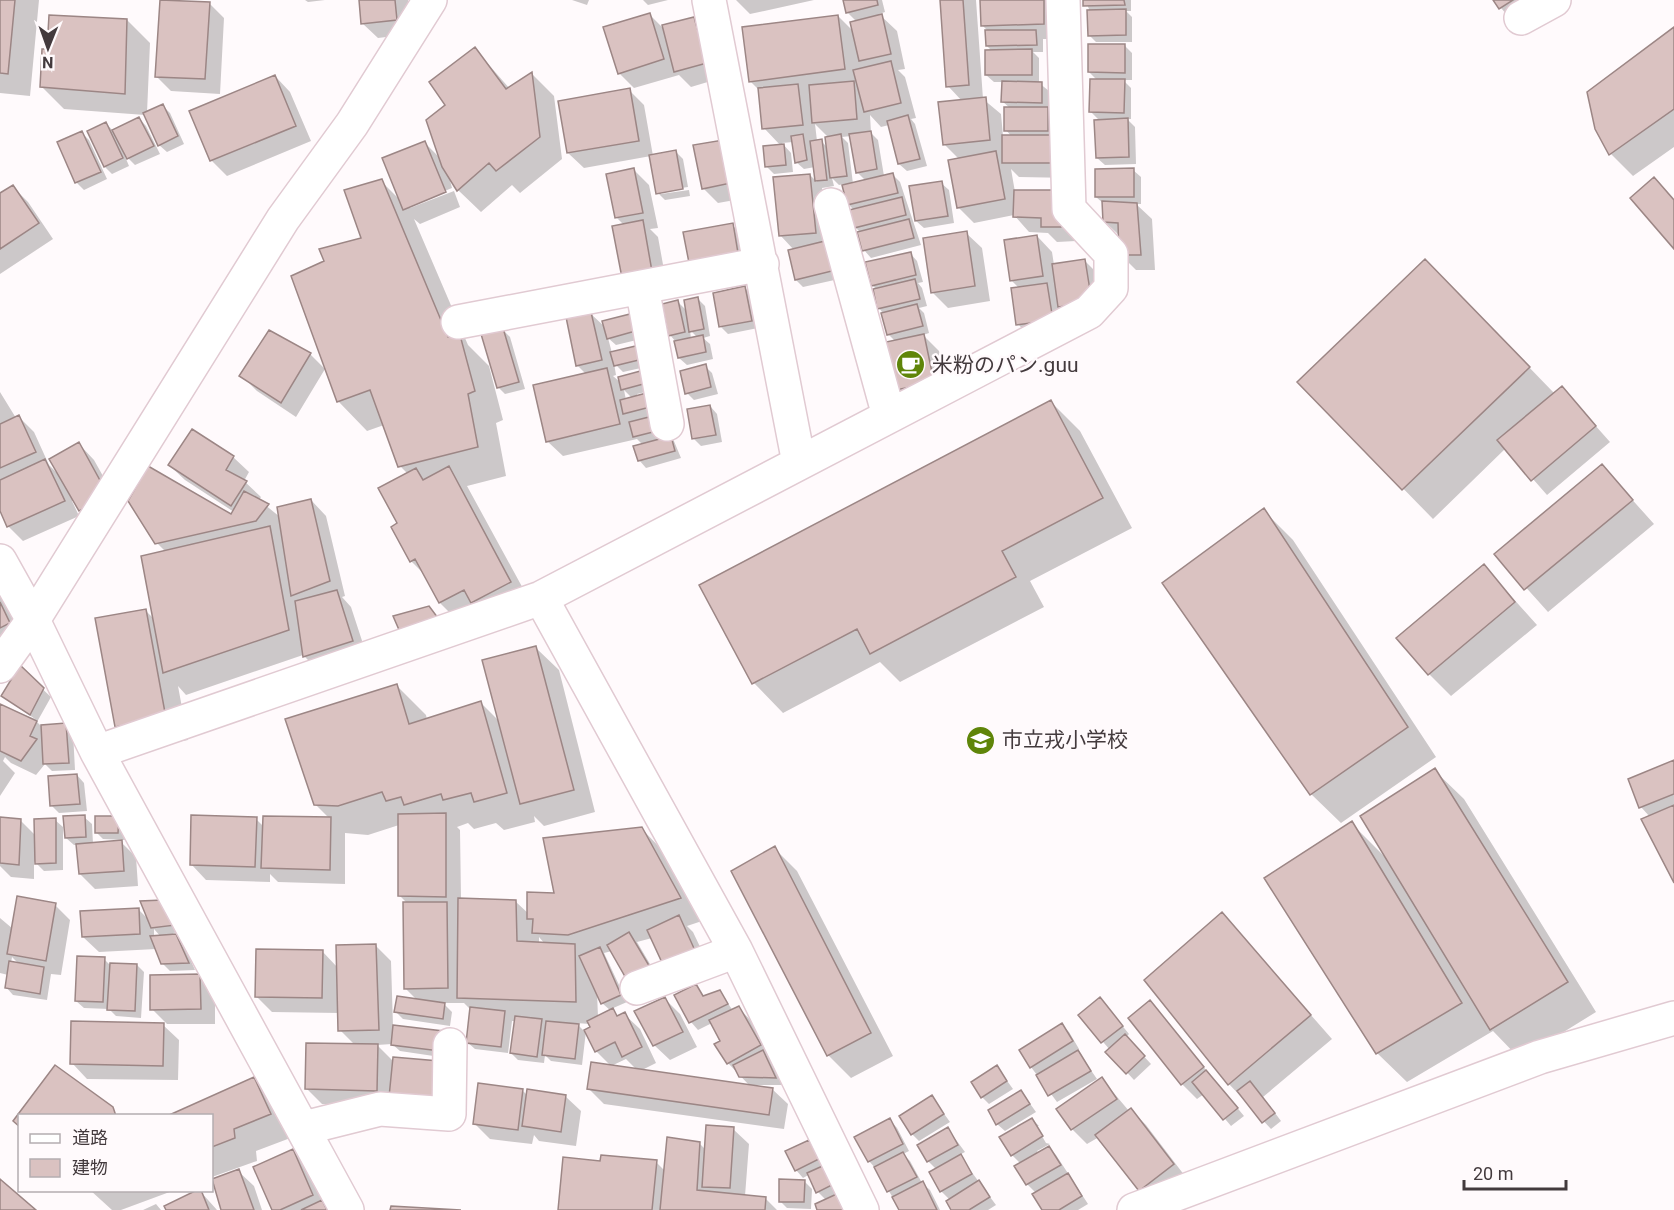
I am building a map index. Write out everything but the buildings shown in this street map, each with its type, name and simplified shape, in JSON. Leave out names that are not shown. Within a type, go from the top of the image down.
[{"type":"street","points":[[0,666],[33,620],[284,219],[352,124],[430,0]]},
{"type":"street","points":[[709,0],[799,463]]},
{"type":"street","points":[[97,752],[541,598],[1089,312],[1111,288],[1111,254],[1068,209],[1063,0]]},
{"type":"street","points":[[1521,18],[1554,0]]},
{"type":"street","points":[[831,205],[889,416]]},
{"type":"street","points":[[458,322],[762,264]]},
{"type":"street","points":[[642,287],[667,424]]},
{"type":"street","points":[[0,561],[33,620],[97,752],[347,1210]]},
{"type":"street","points":[[541,598],[736,951],[862,1210]]},
{"type":"street","points":[[637,988],[736,951]]},
{"type":"street","points":[[1134,1210],[1540,1057],[1674,1018]]},
{"type":"street","points":[[304,1128],[380,1109],[449,1114],[450,1045]]},
{"type":"place","name":"米粉のパン.guu","points":[[911,365]]},
{"type":"place","name":"市立戎小学校","points":[[981,740]]}]
